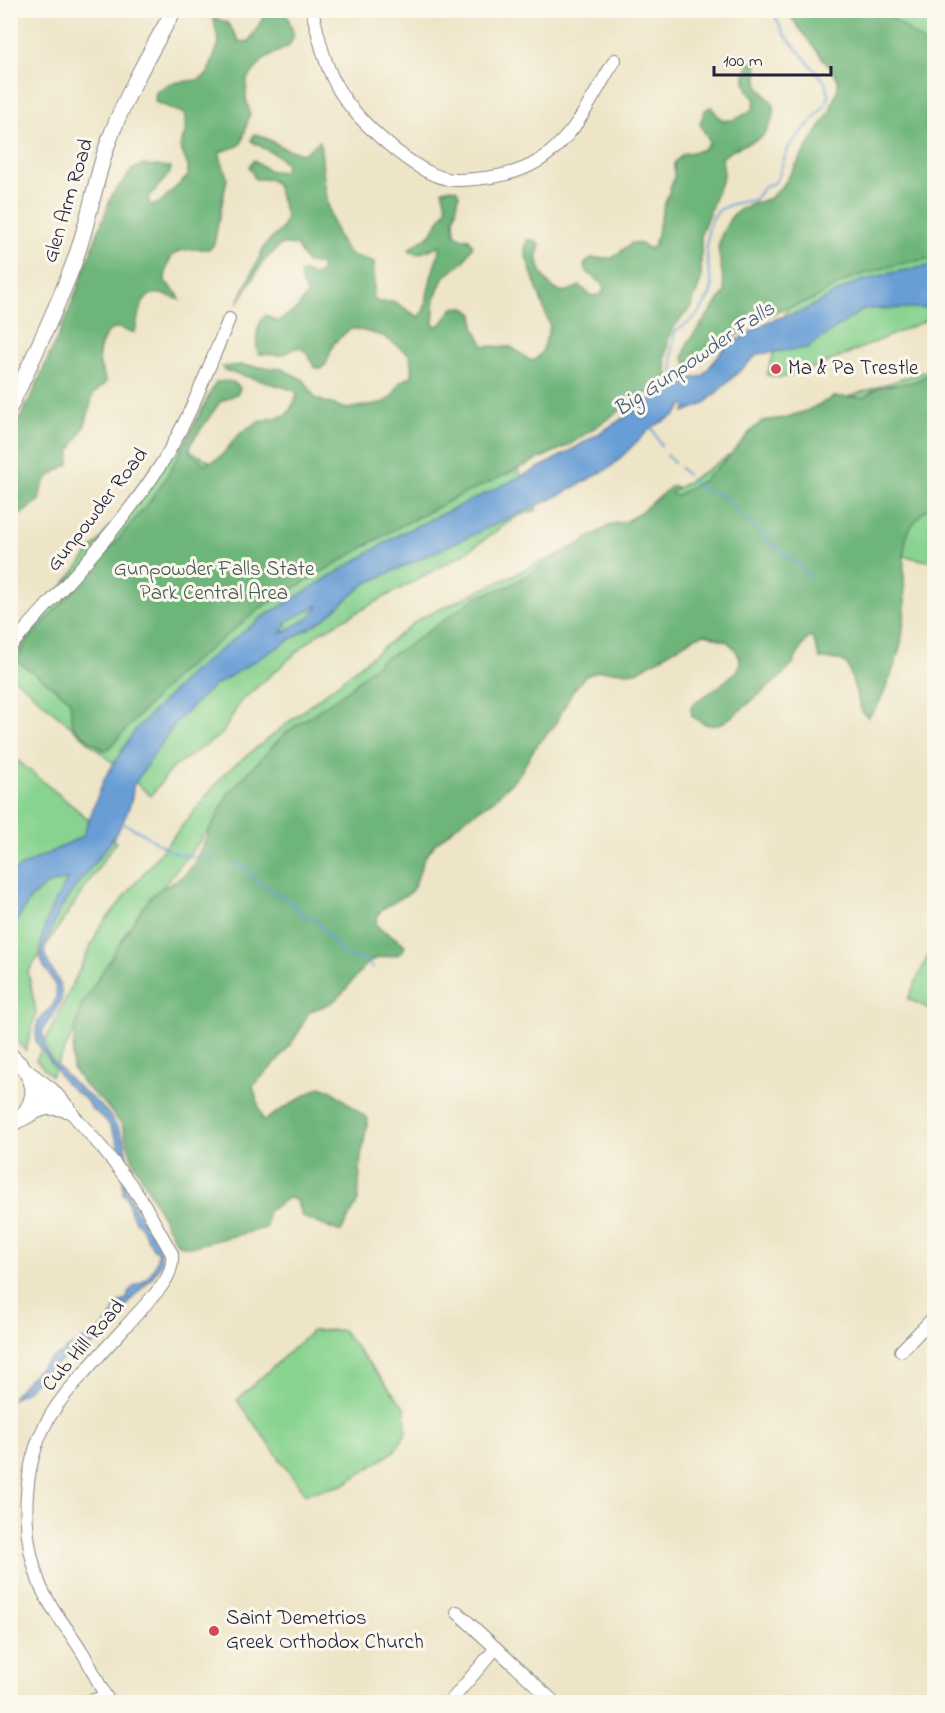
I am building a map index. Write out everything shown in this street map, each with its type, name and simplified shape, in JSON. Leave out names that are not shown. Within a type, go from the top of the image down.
[{"type":"main road","name":"Glen Arm Road","points":[[10,407],[61,296],[74,262],[115,125],[174,10]]},
{"type":"main road","points":[[15,1123],[29,1108],[32,1094],[31,1081],[19,1064]]},
{"type":"main road","points":[[19,1064],[51,1090],[69,1110]]},
{"type":"main road","points":[[15,1123],[42,1108],[54,1106],[69,1110]]},
{"type":"street","points":[[312,10],[330,74],[346,101],[389,146],[429,173],[449,180],[504,176],[521,171],[552,151],[579,121],[615,60]]},
{"type":"street","name":"Gunpowder Road","points":[[10,647],[125,514],[154,475],[194,401],[229,319]]},
{"type":"street","name":"Cub Hill Road","points":[[32,1094],[50,1097],[69,1110],[126,1178],[170,1250],[172,1262],[169,1274],[150,1300],[57,1405],[37,1441],[30,1467],[27,1488],[28,1523],[36,1573],[47,1600],[80,1649],[107,1700]]},
{"type":"street","points":[[901,1351],[934,1317]]},
{"type":"street","points":[[457,1612],[554,1702]]},
{"type":"street","points":[[450,1702],[496,1648]]},
{"type":"street","points":[[85,1702],[107,1700]]},
{"type":"green space","points":[[268,10],[288,11],[294,35],[289,46],[265,58],[247,79],[246,99],[250,113],[242,142],[238,146],[220,152],[227,179],[214,244],[210,249],[183,250],[172,256],[166,270],[165,281],[180,300],[161,294],[148,296],[141,306],[135,332],[117,328],[106,335],[101,345],[99,359],[106,382],[93,395],[85,425],[70,452],[69,464],[48,478],[42,487],[39,501],[17,517],[11,517],[11,436],[33,393],[69,311],[112,195],[132,170],[142,165],[171,167],[170,173],[149,197],[151,205],[158,204],[188,176],[188,166],[180,147],[185,133],[185,114],[155,102],[156,92],[170,83],[198,80],[207,75],[219,43],[213,17],[228,23],[240,42],[249,41]]},
{"type":"green space","points":[[786,11],[884,11],[934,51],[934,258],[898,264],[849,279],[812,300],[780,310],[754,322],[695,364],[688,366],[683,358],[688,342],[725,292],[718,248],[721,236],[731,217],[742,208],[770,198],[784,184],[829,113],[838,88],[838,80],[834,73]]},
{"type":"green space","points":[[845,11],[934,11],[934,317],[819,366],[781,378],[767,375],[838,137]]},
{"type":"green space","points":[[751,62],[756,62],[759,88],[773,103],[774,113],[769,127],[761,138],[732,150],[722,158],[724,174],[701,234],[701,280],[691,307],[673,328],[669,337],[665,360],[669,379],[665,384],[643,395],[569,445],[455,498],[391,531],[262,607],[176,676],[106,751],[74,727],[69,699],[16,660],[27,641],[97,565],[151,500],[169,473],[216,382],[232,382],[240,388],[238,393],[220,402],[191,443],[190,453],[205,464],[217,459],[246,429],[262,421],[287,415],[297,402],[297,393],[293,390],[224,370],[222,367],[240,365],[282,369],[304,380],[316,399],[347,409],[385,402],[393,395],[400,382],[412,376],[410,355],[383,336],[356,329],[350,329],[334,343],[326,364],[321,369],[314,367],[307,353],[299,347],[281,355],[258,354],[257,333],[263,318],[266,315],[277,322],[298,308],[307,294],[301,282],[300,273],[316,276],[322,269],[320,264],[307,263],[296,245],[280,245],[263,262],[237,304],[265,245],[282,229],[286,215],[276,184],[269,179],[255,179],[249,166],[254,160],[268,169],[284,171],[286,165],[278,156],[251,141],[254,134],[303,154],[320,141],[325,184],[336,233],[351,254],[374,262],[374,299],[378,302],[395,302],[418,317],[424,310],[441,245],[419,254],[409,249],[431,234],[447,208],[442,190],[452,188],[457,190],[459,195],[454,220],[455,234],[469,239],[473,245],[465,260],[443,278],[435,298],[433,324],[437,326],[441,324],[453,308],[463,307],[474,314],[474,327],[484,346],[511,347],[531,361],[542,352],[550,327],[526,256],[527,240],[534,240],[540,244],[538,262],[544,277],[553,288],[566,291],[580,286],[591,296],[600,295],[604,290],[603,284],[588,273],[584,265],[591,258],[612,258],[632,243],[641,244],[649,249],[654,246],[663,209],[674,178],[674,163],[683,154],[702,150],[710,143],[700,124],[705,110],[711,107],[721,119],[729,120],[738,118],[753,109],[755,100],[748,91],[745,81]]},
{"type":"green space","points":[[934,368],[934,562],[684,512],[251,778],[126,932],[51,1076],[36,1060],[100,927],[226,772],[419,619],[620,525],[791,416]]},
{"type":"green space","points":[[934,372],[934,502],[923,512],[908,533],[904,557],[905,607],[901,643],[888,683],[873,712],[868,717],[862,712],[848,666],[841,660],[820,659],[812,636],[805,642],[786,671],[744,707],[718,725],[707,725],[698,720],[692,716],[691,708],[695,702],[716,689],[739,669],[740,659],[728,642],[706,634],[695,637],[637,672],[598,671],[584,677],[573,691],[554,726],[534,749],[519,775],[494,800],[466,818],[435,844],[424,859],[410,893],[382,909],[378,915],[376,923],[379,928],[402,942],[405,946],[403,951],[370,962],[335,1000],[310,1012],[286,1050],[253,1086],[263,1121],[319,1087],[331,1090],[368,1119],[361,1157],[358,1201],[341,1232],[302,1217],[296,1200],[288,1198],[267,1212],[266,1228],[190,1247],[179,1245],[133,1161],[122,1125],[106,1105],[83,1084],[73,1069],[72,1058],[81,1006],[153,894],[183,876],[192,867],[228,794],[284,734],[348,690],[380,661],[407,646],[477,597],[509,586],[612,524],[629,521],[672,486],[677,487],[671,494],[676,496],[702,481],[727,459],[762,421],[784,418],[806,411],[834,397],[864,397],[879,387],[913,382]]},
{"type":"green space","name":"Gunpowder Falls State Park Central Area","points":[[299,389],[335,463],[484,397],[537,510],[518,516],[465,553],[319,633],[240,702],[222,734],[171,769],[151,796],[11,675],[11,652],[176,443],[239,477],[290,410]]},
{"type":"green space","points":[[11,755],[116,842],[28,972],[36,1012],[26,1051],[11,1037]]},
{"type":"green space","points":[[934,943],[934,1011],[908,999]]},
{"type":"green space","points":[[342,1330],[405,1408],[406,1433],[395,1451],[343,1485],[305,1494],[237,1400],[312,1331]]},
{"type":"water","points":[[934,265],[934,300],[924,308],[864,309],[807,348],[758,354],[704,404],[684,412],[687,406],[683,405],[676,415],[652,427],[611,467],[562,494],[365,584],[323,620],[212,687],[176,722],[133,786],[124,820],[114,837],[65,902],[56,918],[45,950],[46,959],[62,993],[61,1000],[42,1031],[51,1059],[69,1079],[104,1109],[122,1136],[131,1172],[125,1186],[140,1217],[158,1242],[162,1263],[100,1340],[65,1358],[25,1392],[12,1399],[27,1380],[49,1360],[104,1326],[114,1314],[117,1304],[127,1299],[128,1293],[151,1273],[158,1253],[132,1216],[127,1197],[123,1194],[122,1157],[110,1126],[85,1099],[65,1083],[36,1041],[38,1022],[51,1007],[56,996],[54,982],[42,962],[41,942],[52,907],[68,879],[46,885],[30,899],[11,931],[11,876],[14,870],[83,836],[104,779],[135,730],[192,672],[261,618],[400,534],[570,451],[675,382],[703,376],[724,348],[769,321],[803,311],[852,284],[890,273]],"holes":[[[319,605],[309,618],[280,634],[289,620]]]},
{"type":"waterway","name":"Big Gunpowder Falls","points":[[682,383],[673,367],[674,338],[677,330],[698,314],[711,291],[707,237],[712,220],[727,206],[754,200],[765,186],[774,183],[790,145],[824,107],[829,96],[825,82],[784,34],[772,10]]},
{"type":"waterway","points":[[651,425],[661,446]]},
{"type":"waterway","points":[[667,455],[674,463]]},
{"type":"waterway","points":[[680,468],[687,475]]},
{"type":"waterway","points":[[695,482],[701,489],[727,497],[738,514],[747,519],[767,542],[780,548],[811,577]]},
{"type":"waterway","points":[[121,822],[166,849],[179,854],[193,857],[214,854]]},
{"type":"waterway","points":[[235,863],[247,867],[255,881],[288,900],[303,915],[315,919],[340,950],[348,956],[365,960],[373,968]]},
{"type":"place","name":"Ma & Pa Trestle","points":[[776,369]]},
{"type":"place","name":"Saint Demetrios Greek Orthodox Church","points":[[214,1631]]}]
